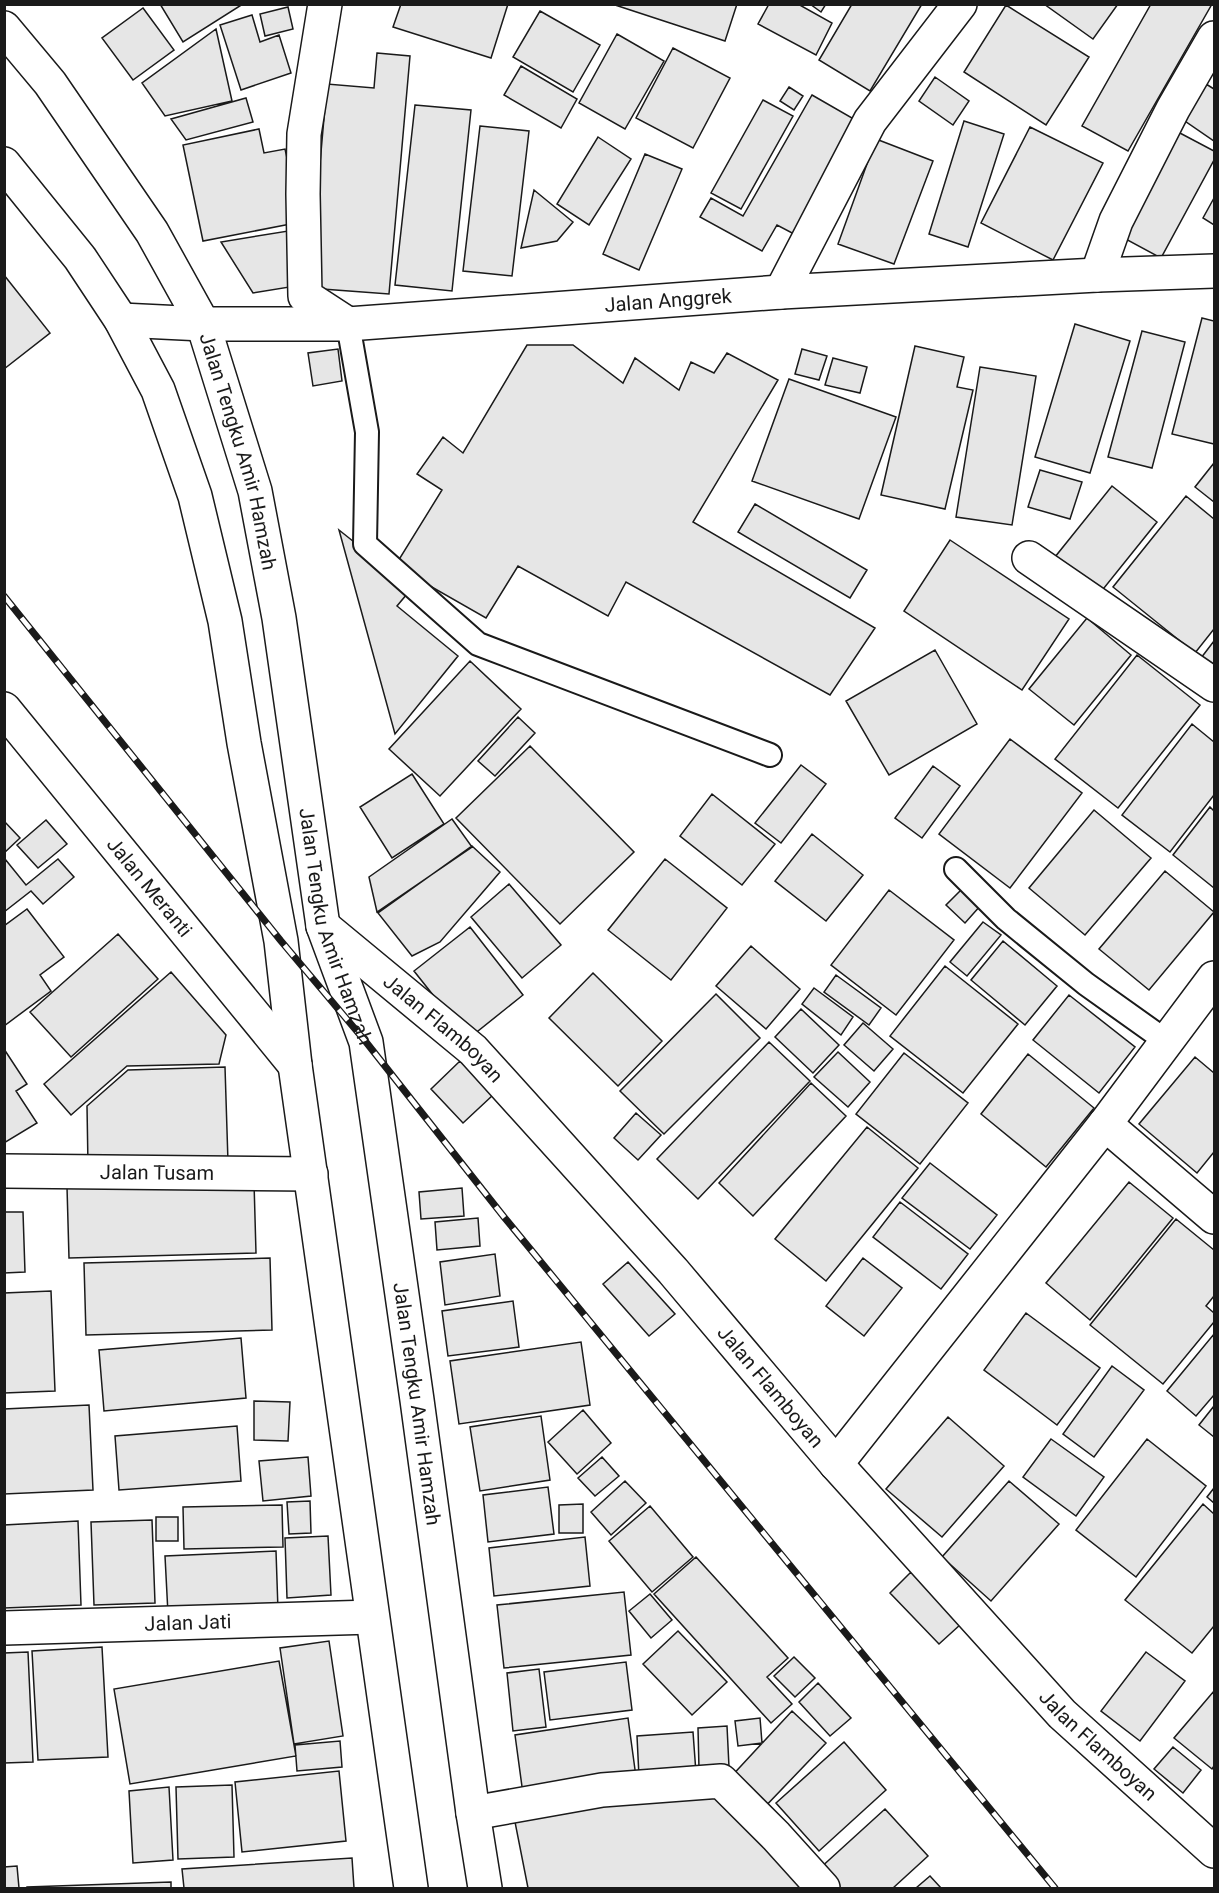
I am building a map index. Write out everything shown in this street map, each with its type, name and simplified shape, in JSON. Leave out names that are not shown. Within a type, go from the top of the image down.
[{"type":"street","points":[[325,4],[303,134],[305,296],[348,324]]},
{"type":"street","points":[[781,292],[870,121],[960,4]]},
{"type":"street","name":"Jalan Tengku Amir Hamzah","points":[[4,28],[50,83],[152,232],[202,324],[255,491],[279,618],[322,926],[366,1042],[485,1888]]},
{"type":"street","points":[[1097,275],[1116,221],[1173,109],[1215,38]]},
{"type":"street","points":[[4,164],[80,258],[121,320],[158,390],[195,496],[225,621],[244,743],[281,941],[295,1065],[411,1888]]},
{"type":"street","name":"Jalan Anggrek","points":[[121,320],[202,324],[348,324],[781,292],[1215,271]]},
{"type":"street","points":[[1029,558],[1215,686]]},
{"type":"street","name":"Jalan Meranti","points":[[4,709],[295,1065]]},
{"type":"street","name":"Jalan Flamboyan","points":[[322,926],[473,1050],[673,1271],[836,1464],[1062,1714],[1215,1851]]},
{"type":"street","points":[[836,1464],[1105,1125],[1215,978]]},
{"type":"street","points":[[1105,1125],[1215,1217]]},
{"type":"street","name":"Jalan Tusam","points":[[4,1171],[311,1174]]},
{"type":"street","name":"Jalan Jati","points":[[4,1628],[372,1617]]},
{"type":"street","points":[[473,1813],[602,1790],[722,1781],[823,1888]]},
{"type":"lane","points":[[348,324],[367,432],[365,544],[478,644],[770,755]]},
{"type":"lane","points":[[956,869],[1015,926],[1086,984],[1166,1041]]},
{"type":"building","points":[[160,4],[243,4],[183,42]]},
{"type":"building","points":[[401,4],[508,4],[491,58],[393,27]]},
{"type":"building","points":[[612,4],[737,4],[725,41]]},
{"type":"building","points":[[769,4],[798,4],[832,23],[816,55],[758,24]]},
{"type":"building","points":[[810,4],[826,4],[821,12]]},
{"type":"building","points":[[852,4],[922,4],[870,91],[819,60]]},
{"type":"building","points":[[1044,4],[1118,4],[1093,39]]},
{"type":"building","points":[[1151,4],[1212,4],[1128,151],[1082,126]]},
{"type":"building","points":[[1006,5],[1089,57],[1046,125],[964,72]]},
{"type":"building","points":[[288,7],[293,29],[265,36],[260,14]]},
{"type":"building","points":[[143,8],[174,50],[133,80],[102,38]]},
{"type":"building","points":[[540,11],[600,45],[573,92],[513,57]]},
{"type":"building","points":[[252,15],[260,42],[279,35],[291,73],[241,90],[220,25]]},
{"type":"building","points":[[216,29],[232,101],[165,116],[142,83]]},
{"type":"building","points":[[617,34],[664,61],[625,129],[579,103]]},
{"type":"building","points":[[673,48],[730,78],[693,148],[636,118]]},
{"type":"building","points":[[377,53],[410,56],[389,294],[309,288],[327,84],[374,88]]},
{"type":"building","points":[[521,66],[577,99],[561,128],[504,95]]},
{"type":"building","points":[[935,77],[969,101],[953,125],[919,101]]},
{"type":"building","points":[[1206,84],[1214,89],[1214,141],[1182,119]]},
{"type":"building","points":[[789,87],[803,96],[794,110],[780,101]]},
{"type":"building","points":[[812,95],[859,122],[794,234],[777,225],[762,251],[700,217],[711,198],[743,216]]},
{"type":"building","points":[[246,98],[253,122],[186,140],[171,119]]},
{"type":"building","points":[[763,100],[793,116],[741,209],[711,193]]},
{"type":"building","points":[[415,105],[471,110],[452,291],[395,285]]},
{"type":"building","points":[[964,121],[1004,134],[968,247],[929,234]]},
{"type":"building","points":[[480,126],[529,131],[512,276],[463,271]]},
{"type":"building","points":[[1030,127],[1103,163],[1053,260],[981,223]]},
{"type":"building","points":[[259,129],[264,153],[285,149],[301,222],[203,241],[183,145]]},
{"type":"building","points":[[1178,132],[1214,151],[1214,160],[1161,258],[1120,236]]},
{"type":"building","points":[[598,137],[631,159],[589,225],[557,204]]},
{"type":"building","points":[[876,139],[933,161],[894,264],[838,244]]},
{"type":"building","points":[[645,154],[682,169],[639,270],[603,254]]},
{"type":"building","points":[[534,190],[573,222],[557,241],[521,248]]},
{"type":"building","points":[[1214,198],[1214,225],[1203,218]]},
{"type":"building","points":[[288,231],[296,286],[253,293],[221,242]]},
{"type":"building","points":[[4,275],[50,333],[4,369]]},
{"type":"building","points":[[1202,318],[1214,321],[1214,444],[1172,434]]},
{"type":"building","points":[[1075,324],[1130,341],[1090,473],[1035,457]]},
{"type":"building","points":[[1142,331],[1185,342],[1152,468],[1108,457]]},
{"type":"building","points":[[527,345],[573,345],[623,383],[635,358],[679,390],[691,362],[714,373],[727,353],[778,380],[693,522],[875,628],[830,695],[626,582],[608,616],[518,566],[486,618],[395,566],[442,490],[417,474],[443,437],[463,453]]},
{"type":"building","points":[[915,346],[964,357],[957,387],[973,390],[945,509],[881,495]]},
{"type":"building","points":[[338,349],[342,381],[313,386],[308,353]]},
{"type":"building","points":[[802,349],[827,356],[819,380],[795,374]]},
{"type":"building","points":[[833,358],[867,367],[860,393],[825,385]]},
{"type":"building","points":[[980,367],[1036,376],[1012,525],[956,517]]},
{"type":"building","points":[[789,379],[896,417],[859,519],[752,481]]},
{"type":"building","points":[[1214,463],[1214,502],[1195,487]]},
{"type":"building","points":[[1040,470],[1082,482],[1070,519],[1028,507]]},
{"type":"building","points":[[1112,486],[1157,522],[1100,593],[1055,557]]},
{"type":"building","points":[[1186,496],[1214,519],[1214,629],[1195,653],[1113,587]]},
{"type":"building","points":[[755,504],[867,570],[850,598],[738,532]]},
{"type":"building","points":[[339,530],[412,588],[397,606],[458,656],[395,734]]},
{"type":"building","points":[[950,540],[1069,619],[1022,690],[904,611]]},
{"type":"building","points":[[1087,618],[1131,655],[1074,725],[1029,689]]},
{"type":"building","points":[[1214,641],[1214,669],[1201,658]]},
{"type":"building","points":[[935,650],[977,724],[889,775],[846,701]]},
{"type":"building","points":[[1137,655],[1200,705],[1118,808],[1055,759]]},
{"type":"building","points":[[470,661],[521,709],[440,796],[389,749]]},
{"type":"building","points":[[518,717],[535,733],[495,776],[478,761]]},
{"type":"building","points":[[1192,724],[1214,742],[1214,795],[1170,852],[1122,815]]},
{"type":"building","points":[[1010,739],[1082,793],[1010,888],[939,834]]},
{"type":"building","points":[[530,746],[634,852],[560,924],[456,818]]},
{"type":"building","points":[[801,765],[826,784],[781,843],[755,823]]},
{"type":"building","points":[[933,766],[960,786],[922,838],[895,818]]},
{"type":"building","points":[[412,774],[444,824],[392,858],[360,807]]},
{"type":"building","points":[[712,794],[775,844],[742,885],[680,836]]},
{"type":"building","points":[[1210,807],[1214,811],[1214,888],[1173,855]]},
{"type":"building","points":[[1094,810],[1151,858],[1085,935],[1029,888]]},
{"type":"building","points":[[452,819],[472,847],[377,912],[369,877]]},
{"type":"building","points":[[46,820],[67,844],[38,868],[17,845]]},
{"type":"building","points":[[4,821],[20,838],[4,853]]},
{"type":"building","points":[[812,834],[863,875],[826,921],[775,881]]},
{"type":"building","points":[[472,846],[500,872],[440,942],[412,956],[378,913]]},
{"type":"building","points":[[5,859],[26,885],[58,859],[74,877],[43,904],[31,891],[4,912]]},
{"type":"building","points":[[665,859],[727,908],[671,980],[608,930]]},
{"type":"building","points":[[1165,871],[1214,912],[1149,990],[1099,949]]},
{"type":"building","points":[[509,884],[561,945],[522,978],[471,917]]},
{"type":"building","points":[[963,888],[981,905],[965,923],[946,905]]},
{"type":"building","points":[[889,890],[954,940],[896,1015],[831,965]]},
{"type":"building","points":[[27,909],[64,957],[40,975],[51,991],[4,1026],[4,926]]},
{"type":"building","points":[[983,922],[1001,935],[967,976],[950,962]]},
{"type":"building","points":[[470,927],[523,995],[468,1039],[414,971]]},
{"type":"building","points":[[118,934],[158,979],[71,1057],[30,1012]]},
{"type":"building","points":[[1003,941],[1057,986],[1025,1025],[971,980]]},
{"type":"building","points":[[751,946],[800,989],[766,1029],[716,986]]},
{"type":"building","points":[[945,966],[1018,1024],[963,1093],[890,1036]]},
{"type":"building","points":[[171,972],[226,1035],[219,1064],[127,1066],[71,1115],[44,1084]]},
{"type":"building","points":[[593,973],[662,1041],[618,1086],[549,1018]]},
{"type":"building","points":[[836,975],[881,1008],[869,1025],[824,992]]},
{"type":"building","points":[[814,988],[853,1017],[841,1035],[802,1004]]},
{"type":"building","points":[[716,994],[760,1038],[664,1134],[620,1091]]},
{"type":"building","points":[[1069,995],[1135,1047],[1099,1093],[1033,1040]]},
{"type":"building","points":[[801,1009],[839,1045],[813,1073],[775,1037]]},
{"type":"building","points":[[863,1023],[893,1049],[874,1071],[844,1045]]},
{"type":"building","points":[[769,1042],[810,1081],[698,1199],[657,1159]]},
{"type":"building","points":[[4,1049],[27,1084],[16,1091],[37,1123],[4,1143]]},
{"type":"building","points":[[838,1052],[870,1082],[848,1107],[814,1077]]},
{"type":"building","points":[[904,1053],[968,1103],[920,1164],[856,1114]]},
{"type":"building","points":[[1028,1054],[1094,1108],[1046,1167],[981,1114]]},
{"type":"building","points":[[1195,1057],[1214,1073],[1214,1152],[1197,1173],[1139,1124]]},
{"type":"building","points":[[460,1061],[493,1095],[463,1123],[431,1089]]},
{"type":"building","points":[[225,1067],[228,1162],[88,1166],[87,1106],[128,1070]]},
{"type":"building","points":[[811,1083],[846,1116],[753,1216],[719,1183]]},
{"type":"building","points":[[636,1113],[661,1135],[638,1160],[614,1138]]},
{"type":"building","points":[[867,1127],[918,1168],[826,1281],[775,1239]]},
{"type":"building","points":[[930,1163],[997,1215],[970,1249],[902,1198]]},
{"type":"building","points":[[254,1182],[256,1253],[69,1258],[67,1187]]},
{"type":"building","points":[[1129,1182],[1173,1218],[1090,1320],[1046,1283]]},
{"type":"building","points":[[462,1188],[464,1216],[421,1219],[419,1192]]},
{"type":"building","points":[[900,1202],[968,1254],[941,1289],[873,1237]]},
{"type":"building","points":[[4,1212],[23,1212],[25,1272],[4,1273]]},
{"type":"building","points":[[478,1218],[480,1246],[437,1250],[435,1222]]},
{"type":"building","points":[[1176,1219],[1214,1250],[1214,1296],[1206,1306],[1214,1313],[1214,1322],[1163,1384],[1090,1325]]},
{"type":"building","points":[[495,1254],[500,1296],[445,1305],[440,1262]]},
{"type":"building","points":[[270,1258],[272,1330],[86,1335],[84,1263]]},
{"type":"building","points":[[863,1258],[902,1288],[864,1336],[826,1306]]},
{"type":"building","points":[[628,1262],[675,1314],[649,1336],[603,1284]]},
{"type":"building","points":[[51,1291],[55,1391],[4,1393],[4,1293]]},
{"type":"building","points":[[513,1301],[519,1347],[448,1356],[442,1311]]},
{"type":"building","points":[[1026,1313],[1100,1368],[1057,1425],[984,1370]]},
{"type":"building","points":[[1214,1334],[1214,1395],[1196,1416],[1167,1391]]},
{"type":"building","points":[[241,1338],[246,1398],[104,1411],[99,1350]]},
{"type":"building","points":[[581,1342],[590,1405],[459,1424],[450,1361]]},
{"type":"building","points":[[1112,1366],[1144,1390],[1094,1457],[1063,1434]]},
{"type":"building","points":[[254,1401],[290,1402],[288,1441],[254,1440]]},
{"type":"building","points":[[89,1405],[93,1490],[4,1494],[4,1409]]},
{"type":"building","points":[[1214,1406],[1214,1437],[1199,1425]]},
{"type":"building","points":[[583,1410],[611,1443],[577,1474],[548,1442]]},
{"type":"building","points":[[541,1416],[550,1480],[480,1491],[470,1427]]},
{"type":"building","points":[[948,1417],[1004,1466],[942,1537],[886,1489]]},
{"type":"building","points":[[237,1426],[241,1481],[119,1490],[115,1436]]},
{"type":"building","points":[[1051,1439],[1104,1477],[1076,1516],[1023,1477]]},
{"type":"building","points":[[1147,1439],[1206,1486],[1136,1577],[1076,1530]]},
{"type":"building","points":[[308,1457],[311,1496],[263,1501],[259,1461]]},
{"type":"building","points":[[602,1457],[619,1476],[595,1496],[578,1478]]},
{"type":"building","points":[[625,1481],[646,1503],[611,1535],[591,1512]]},
{"type":"building","points":[[1009,1481],[1059,1524],[991,1601],[942,1557]]},
{"type":"building","points":[[548,1487],[554,1534],[488,1542],[483,1495]]},
{"type":"building","points":[[1214,1488],[1214,1503],[1207,1497]]},
{"type":"building","points":[[310,1501],[311,1533],[289,1534],[287,1502]]},
{"type":"building","points":[[583,1504],[583,1533],[559,1533],[559,1505]]},
{"type":"building","points":[[1203,1504],[1214,1514],[1214,1626],[1192,1653],[1125,1600]]},
{"type":"building","points":[[282,1505],[283,1547],[184,1549],[183,1507]]},
{"type":"building","points":[[650,1506],[693,1557],[652,1592],[609,1541]]},
{"type":"building","points":[[156,1517],[178,1517],[178,1541],[156,1541]]},
{"type":"building","points":[[152,1520],[155,1603],[94,1605],[91,1522]]},
{"type":"building","points":[[78,1521],[81,1605],[4,1608],[4,1525]]},
{"type":"building","points":[[328,1536],[331,1595],[287,1598],[285,1538]]},
{"type":"building","points":[[585,1537],[590,1586],[494,1596],[489,1548]]},
{"type":"building","points":[[276,1551],[278,1610],[168,1614],[165,1556]]},
{"type":"building","points":[[696,1557],[788,1658],[767,1677],[792,1704],[771,1723],[654,1594]]},
{"type":"building","points":[[911,1572],[961,1624],[939,1644],[890,1593]]},
{"type":"building","points":[[624,1592],[631,1655],[504,1668],[497,1605]]},
{"type":"building","points":[[650,1594],[672,1620],[651,1638],[629,1611]]},
{"type":"building","points":[[678,1631],[727,1682],[692,1715],[643,1664]]},
{"type":"building","points":[[329,1641],[343,1736],[294,1744],[280,1648]]},
{"type":"building","points":[[102,1647],[108,1757],[38,1760],[32,1651]]},
{"type":"building","points":[[28,1652],[33,1762],[4,1763],[4,1653]]},
{"type":"building","points":[[1146,1652],[1185,1681],[1140,1741],[1101,1711]]},
{"type":"building","points":[[794,1657],[815,1678],[795,1697],[774,1676]]},
{"type":"building","points":[[279,1661],[296,1756],[130,1784],[114,1689]]},
{"type":"building","points":[[626,1662],[632,1710],[550,1720],[544,1672]]},
{"type":"building","points":[[539,1669],[546,1727],[513,1731],[507,1673]]},
{"type":"building","points":[[818,1683],[851,1718],[830,1736],[799,1702]]},
{"type":"building","points":[[1214,1691],[1214,1766],[1212,1769],[1174,1738]]},
{"type":"building","points":[[792,1711],[826,1743],[761,1811],[728,1780]]},
{"type":"building","points":[[628,1718],[636,1777],[523,1794],[515,1735]]},
{"type":"building","points":[[760,1718],[762,1743],[738,1746],[735,1721]]},
{"type":"building","points":[[727,1726],[729,1767],[699,1769],[698,1728]]},
{"type":"building","points":[[693,1732],[696,1773],[639,1777],[637,1736]]},
{"type":"building","points":[[340,1741],[342,1767],[297,1771],[295,1745]]},
{"type":"building","points":[[844,1742],[886,1790],[819,1851],[776,1803]]},
{"type":"building","points":[[1173,1747],[1201,1770],[1183,1793],[1154,1769]]},
{"type":"building","points":[[339,1771],[346,1841],[242,1852],[235,1782]]},
{"type":"building","points":[[232,1785],[234,1857],[178,1859],[176,1787]]},
{"type":"building","points":[[169,1787],[173,1860],[133,1863],[129,1791]]},
{"type":"building","points":[[714,1790],[806,1888],[528,1888],[514,1817]]},
{"type":"building","points":[[885,1809],[928,1856],[893,1888],[835,1888],[818,1870]]},
{"type":"building","points":[[352,1858],[354,1888],[184,1888],[182,1869]]},
{"type":"building","points":[[17,1866],[19,1888],[4,1888],[4,1867]]},
{"type":"building","points":[[930,1876],[941,1888],[916,1888]]},
{"type":"building","points":[[171,1882],[171,1888],[27,1888],[27,1887]]},
{"type":"railway","points":[[4,596],[281,941],[366,1042],[504,1217],[1055,1888]]}]
